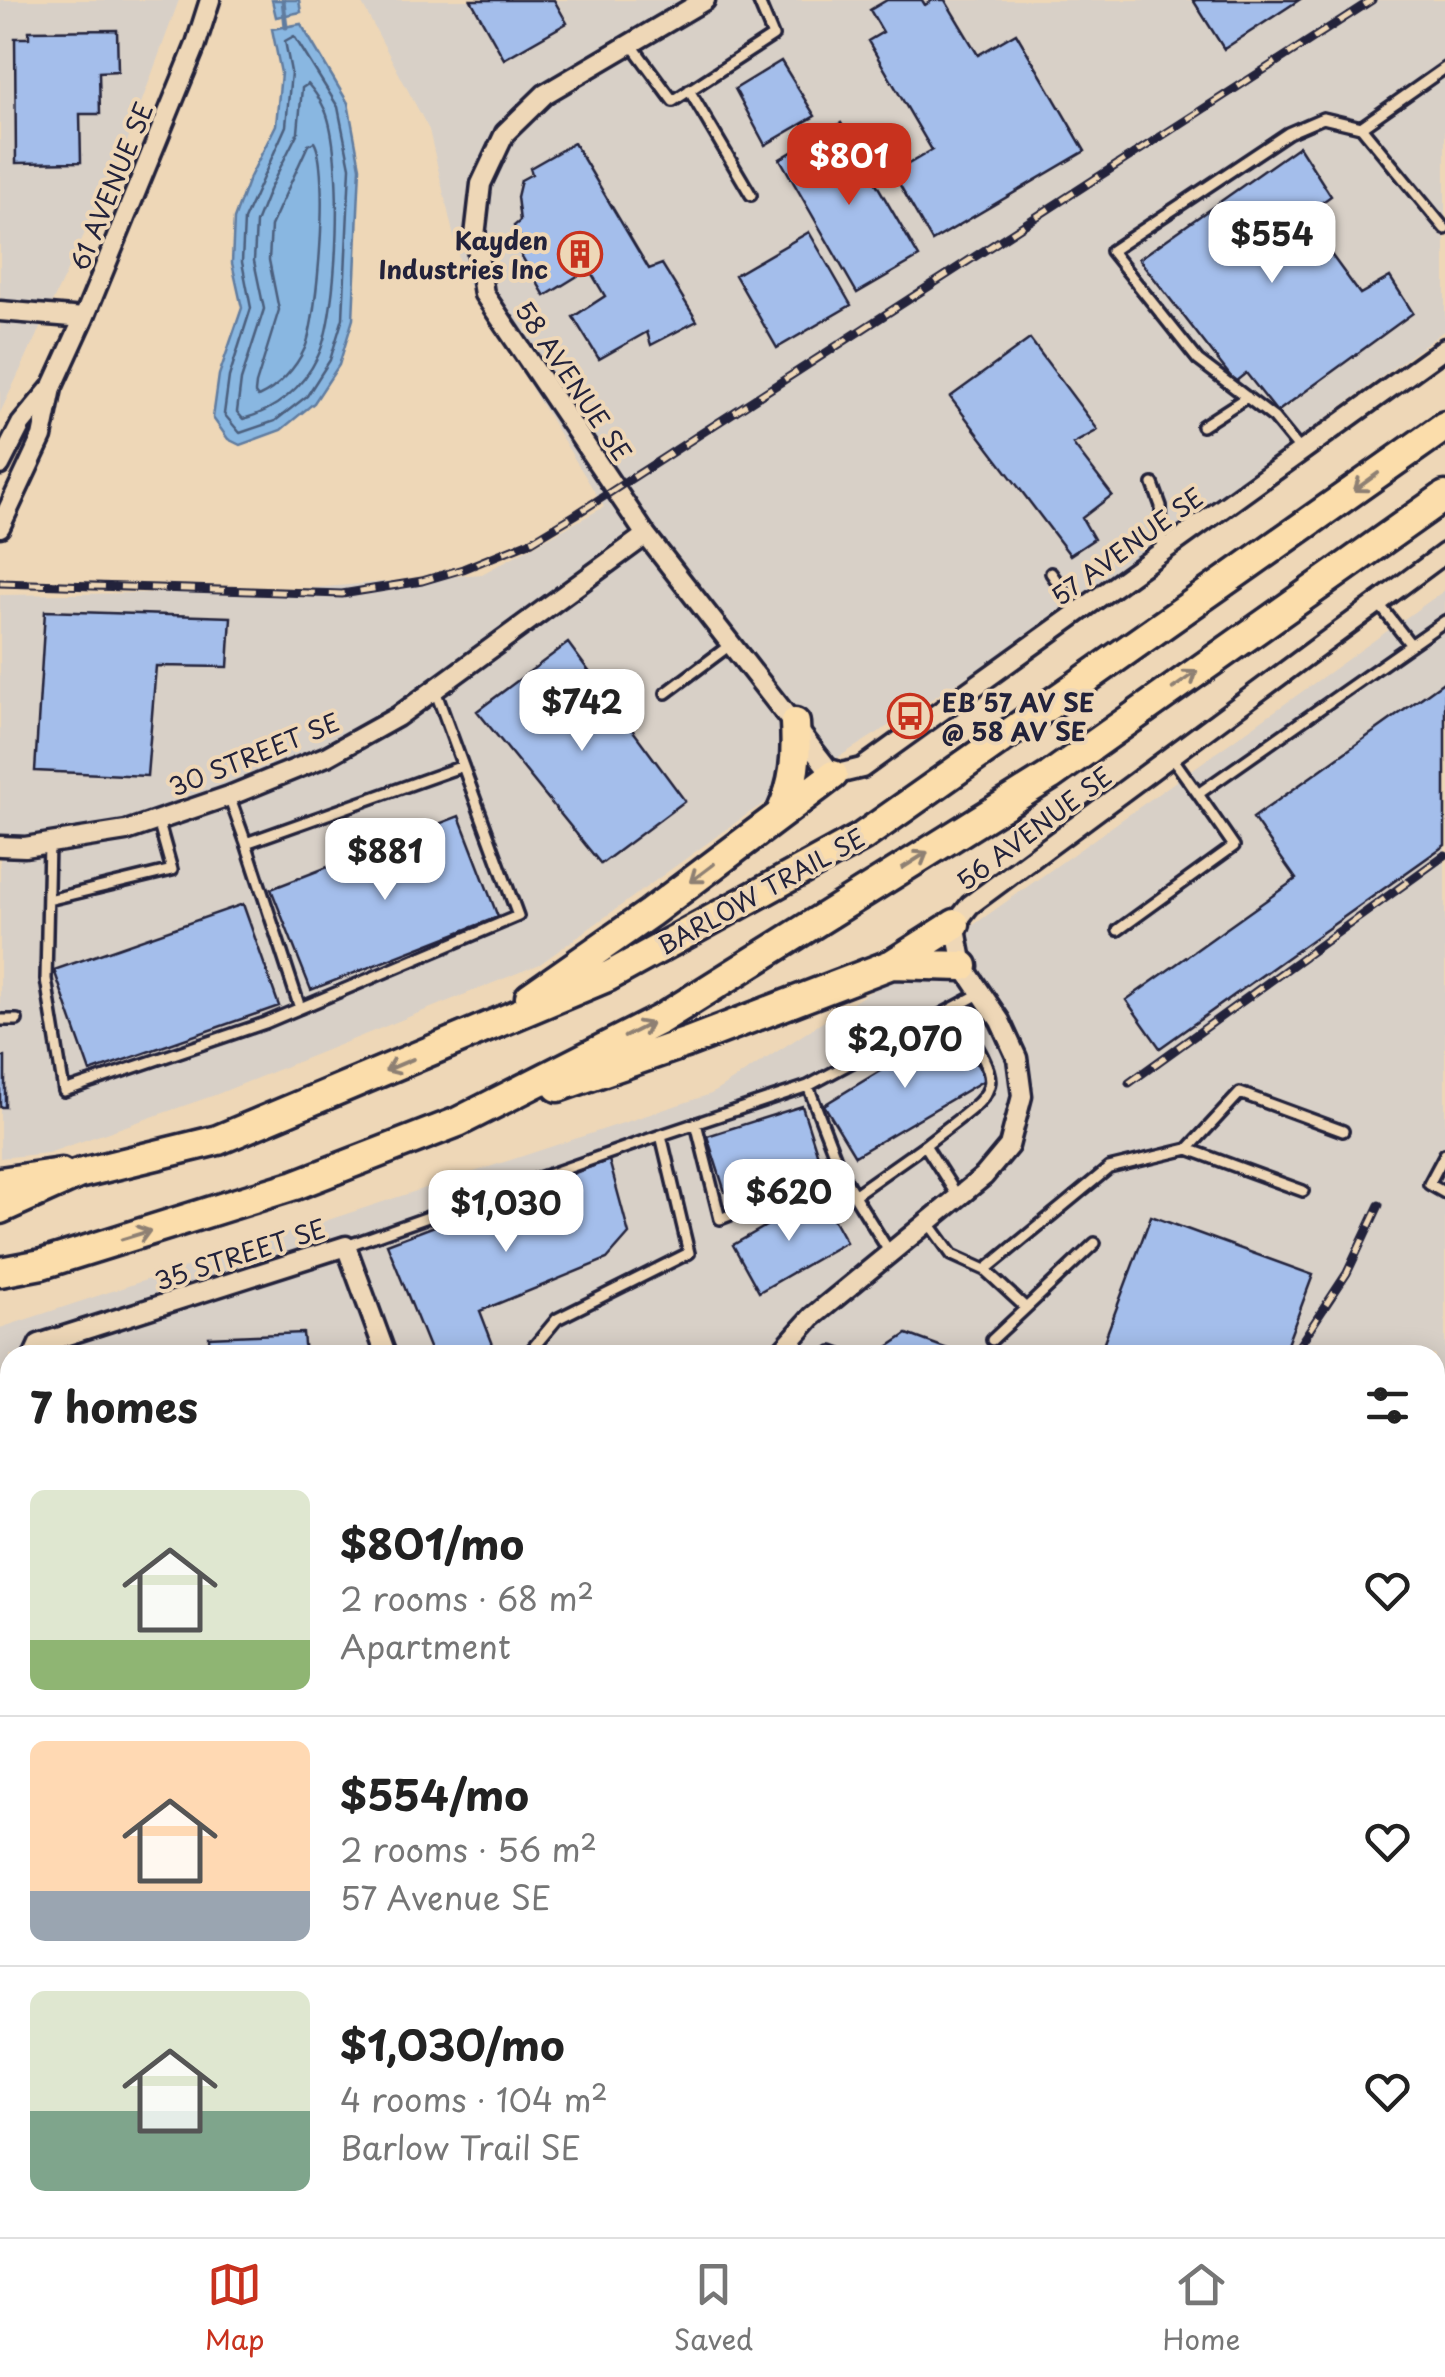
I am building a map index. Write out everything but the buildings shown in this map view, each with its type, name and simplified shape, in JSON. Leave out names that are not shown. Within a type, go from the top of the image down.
[{"type":"main road","name":"BARLOW TRAIL SE","points":[[3,1204],[56,1172],[78,1174],[218,1140],[608,976],[862,837],[1445,426]]},
{"type":"main road","name":"BARLOW TRAIL SE","points":[[0,1276],[295,1185],[458,1122],[661,1018],[1050,776],[1445,496]]},
{"type":"main road","points":[[780,814],[793,781],[797,754],[795,723]]},
{"type":"main road","points":[[489,1028],[833,775]]},
{"type":"main road","points":[[458,1122],[688,1042],[892,964],[956,924]]},
{"type":"main road","points":[[892,964],[962,966]]},
{"type":"street","name":"61 AVENUE SE","points":[[0,527],[42,438],[52,388],[195,47],[210,0]]},
{"type":"street","name":"58 AVENUE SE","points":[[705,0],[545,94],[505,133],[481,184],[475,236],[484,294],[646,535],[833,775]]},
{"type":"street","points":[[0,310],[84,318]]},
{"type":"street","name":"57 AVENUE SE","points":[[833,775],[862,768],[1445,348]]},
{"type":"street","name":"61 AVENUE SE","points":[[0,466],[20,424],[52,388]]},
{"type":"street","name":"30 STREET SE","points":[[0,846],[49,843],[126,830],[230,796],[327,756],[397,717],[646,535]]},
{"type":"street","name":"56 AVENUE SE","points":[[787,1345],[812,1317],[984,1176],[1009,1146],[1022,1096],[1017,1058],[1000,1022],[962,966],[956,924],[970,905],[1445,553]]},
{"type":"street","name":"35 STREET SE","points":[[48,1345],[346,1246],[382,1345]]},
{"type":"lane","points":[[631,44],[673,101],[773,36],[758,0]]},
{"type":"lane","points":[[1360,127],[1445,68]]},
{"type":"lane","points":[[689,90],[751,195]]},
{"type":"lane","points":[[1301,452],[1274,418],[1198,360],[1111,251],[1288,133],[1323,118],[1360,127],[1445,229]]},
{"type":"lane","points":[[1202,426],[1247,396]]},
{"type":"lane","points":[[1154,484],[1161,506],[1162,552]]},
{"type":"lane","points":[[1052,573],[1078,612]]},
{"type":"lane","points":[[1378,602],[1411,645]]},
{"type":"lane","points":[[1198,794],[1445,621]]},
{"type":"lane","points":[[666,693],[732,644]]},
{"type":"lane","points":[[49,843],[46,978],[64,1092],[265,1023],[518,916],[434,690]]},
{"type":"lane","points":[[1118,930],[1234,846],[1171,756]]},
{"type":"lane","points":[[246,843],[463,766]]},
{"type":"lane","points":[[230,796],[300,1008]]},
{"type":"lane","points":[[48,900],[172,870],[158,820]]},
{"type":"lane","points":[[346,1246],[808,1086],[981,994]]},
{"type":"lane","points":[[854,1195],[988,1096],[992,1082],[990,1066],[954,1008]]},
{"type":"lane","points":[[0,1020],[17,1020]]},
{"type":"lane","points":[[808,1086],[841,1172],[890,1253]]},
{"type":"lane","points":[[985,1270],[1109,1168],[1188,1149],[1240,1094],[1343,1132]]},
{"type":"lane","points":[[696,1123],[720,1220],[841,1172]]},
{"type":"lane","points":[[535,1345],[557,1319],[689,1254],[660,1135]]},
{"type":"lane","points":[[925,1145],[958,1197]]},
{"type":"lane","points":[[1188,1149],[1303,1191]]},
{"type":"lane","points":[[1445,1154],[1430,1184],[1445,1194]]},
{"type":"lane","points":[[928,1222],[952,1255],[985,1270],[1026,1308]]},
{"type":"lane","points":[[992,1340],[1095,1243]]},
{"type":"shaded area","points":[[0,0],[179,0],[124,150],[0,413]]},
{"type":"shaded area","points":[[360,0],[1445,0],[1445,330],[1023,642],[749,813],[540,964],[215,1095],[48,1153],[0,1158],[0,595],[277,591],[482,574],[604,507],[463,276],[429,130]]},
{"type":"shaded area","points":[[1445,590],[1445,1345],[0,1345],[0,1328],[711,1094],[972,926]]},
{"type":"water","points":[[272,0],[299,0],[301,12],[276,17]]},
{"type":"water","points":[[301,24],[348,103],[360,167],[353,319],[339,365],[314,403],[281,430],[240,445],[228,439],[213,418],[219,375],[242,308],[232,263],[234,219],[276,125],[281,73],[272,29]]},
{"type":"waterway","points":[[283,0],[286,27]]},
{"type":"railway","points":[[0,583],[342,594],[422,581],[532,541],[1372,0]]},
{"type":"railway","points":[[1129,1083],[1445,855]]},
{"type":"railway","points":[[1300,1345],[1347,1273],[1379,1205]]},
{"type":"place","name":"Kayden Industries Inc","points":[[580,254]]},
{"type":"place","name":"EB 57 AV SE @ 58 AV SE","points":[[910,716]]}]
